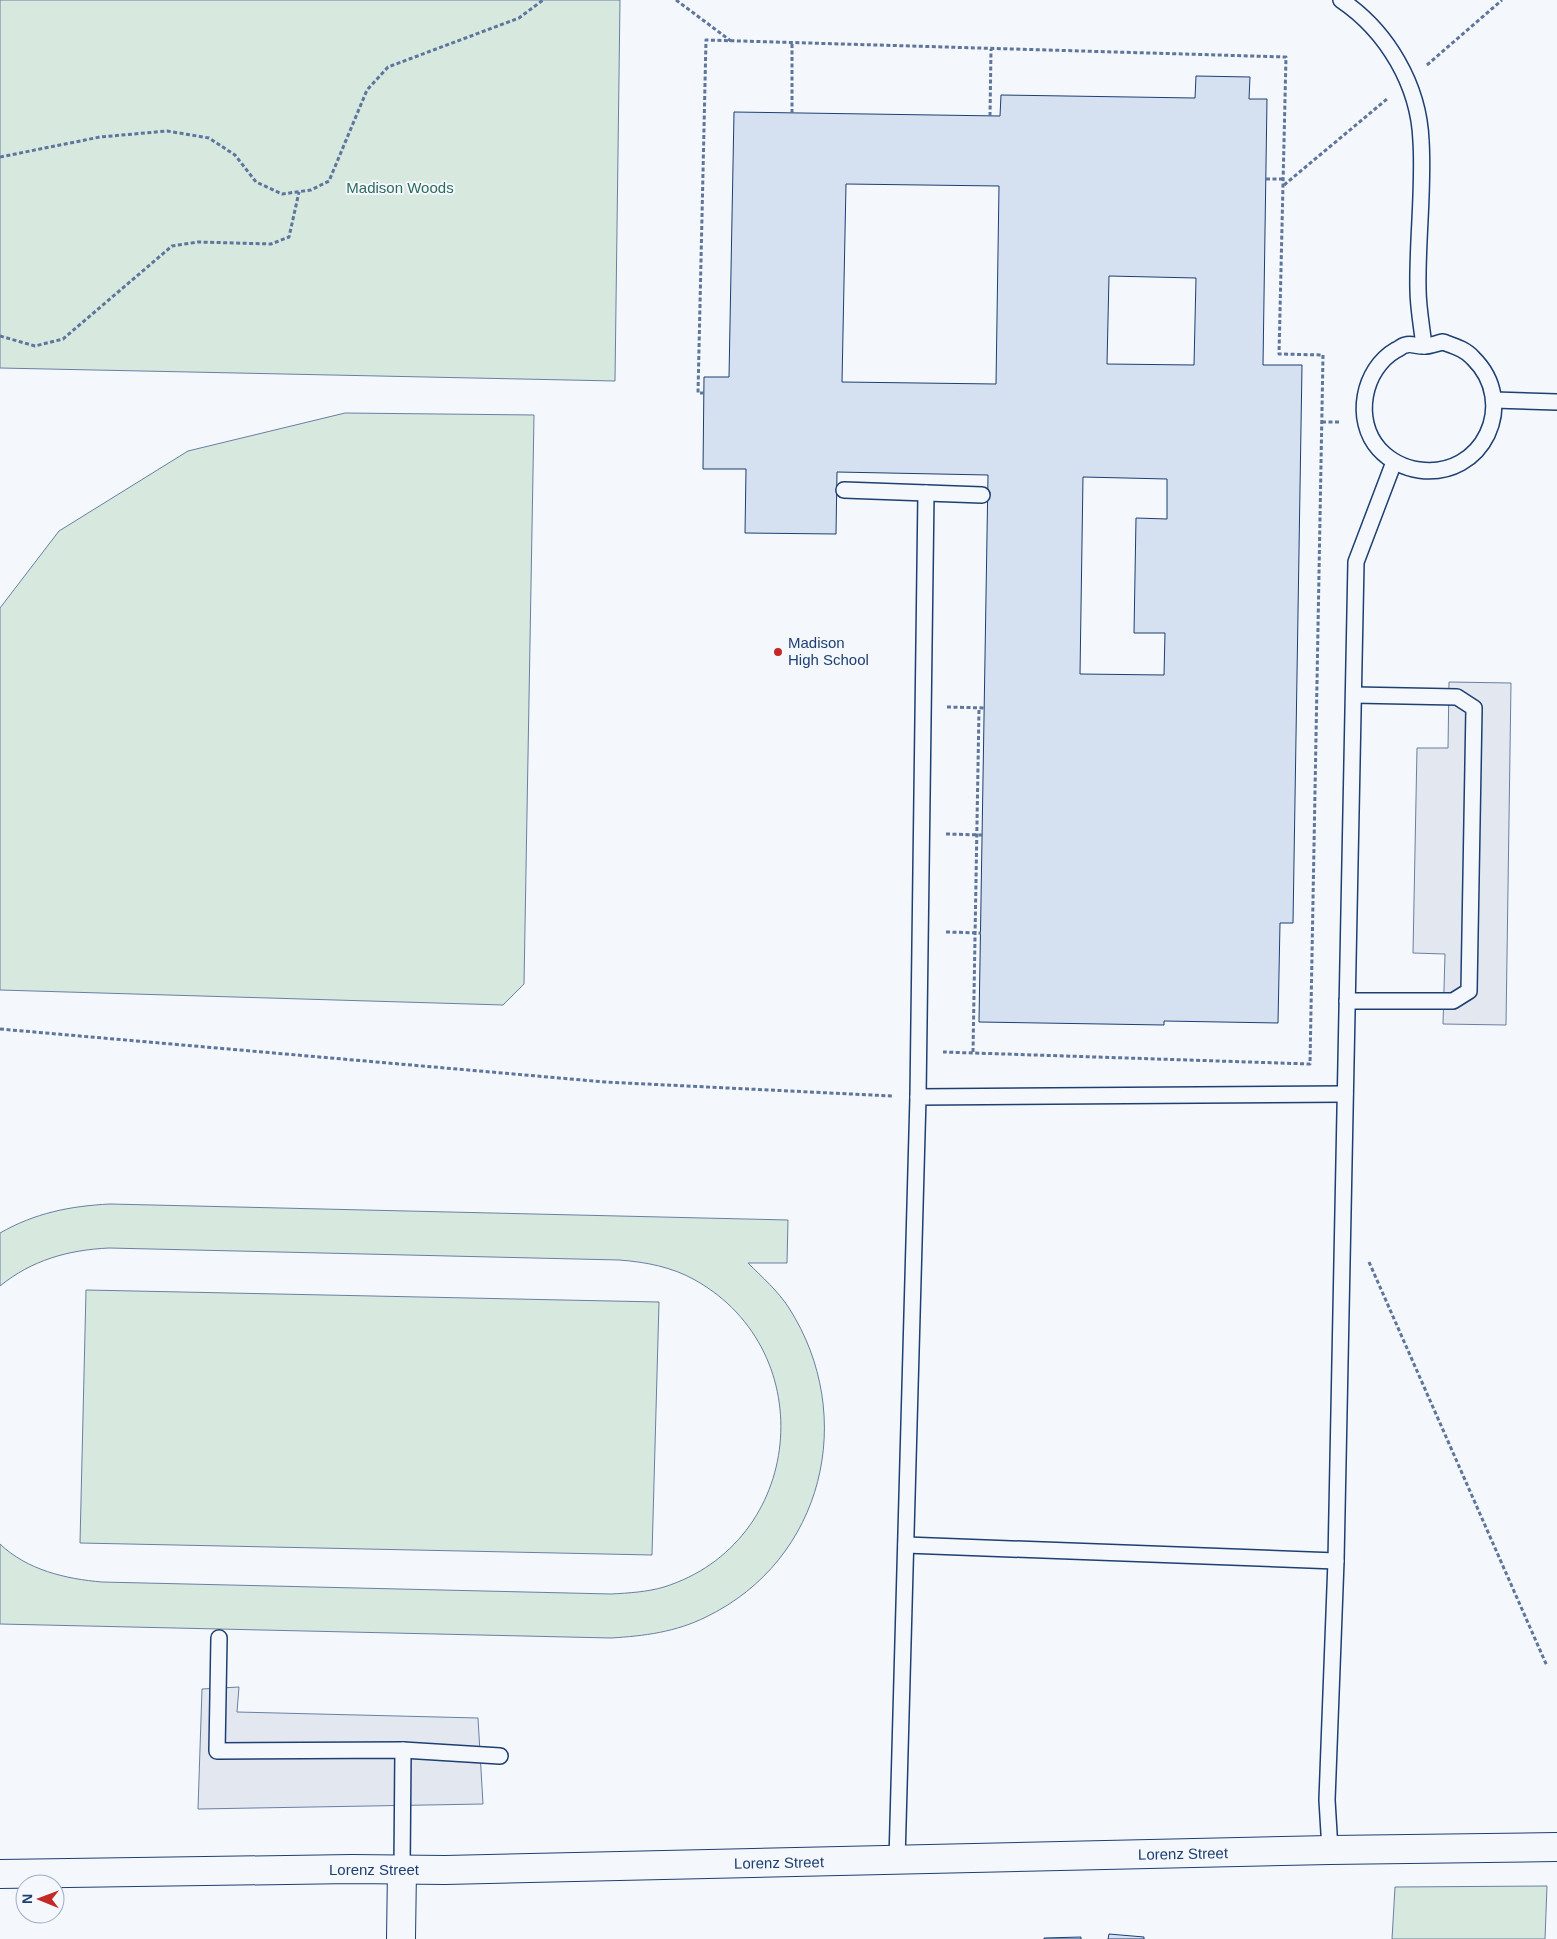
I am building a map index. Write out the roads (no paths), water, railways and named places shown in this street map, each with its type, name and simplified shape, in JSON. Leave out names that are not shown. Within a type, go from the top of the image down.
[{"type":"street","name":"Lorenz Street","points":[[0,1874],[446,1870],[1330,1850],[1557,1847]]},
{"type":"street","points":[[401,1939],[402,1869]]},
{"type":"lane","points":[[1341,0],[1376,29],[1394,54],[1415,101],[1421,140],[1418,292],[1424,346]]},
{"type":"lane","points":[[1443,342],[1459,347],[1472,356],[1483,369],[1491,384],[1494,400],[1493,418],[1488,435],[1478,450],[1464,462],[1447,469],[1429,472],[1411,469],[1394,462],[1379,449],[1368,430],[1364,410],[1366,389],[1374,370],[1388,355],[1406,344],[1424,346],[1443,342]]},
{"type":"lane","points":[[1494,400],[1557,402]]},
{"type":"lane","points":[[1330,1850],[1327,1800],[1336,1560],[1356,562],[1394,462]]},
{"type":"lane","points":[[844,490],[982,495]]},
{"type":"lane","points":[[898,1860],[918,1097],[926,493]]},
{"type":"lane","points":[[1347,1001],[1453,1001],[1469,991],[1474,708],[1456,697],[1354,695]]},
{"type":"lane","points":[[918,1097],[1345,1094]]},
{"type":"lane","points":[[906,1545],[1336,1560]]},
{"type":"lane","points":[[219,1638],[217,1751],[403,1750],[500,1756]]},
{"type":"lane","points":[[402,1869],[403,1750]]},
{"type":"place","name":"Madison High School","points":[[778,652]]},
{"type":"park label","name":"Madison Woods","points":[[400,188]]}]
